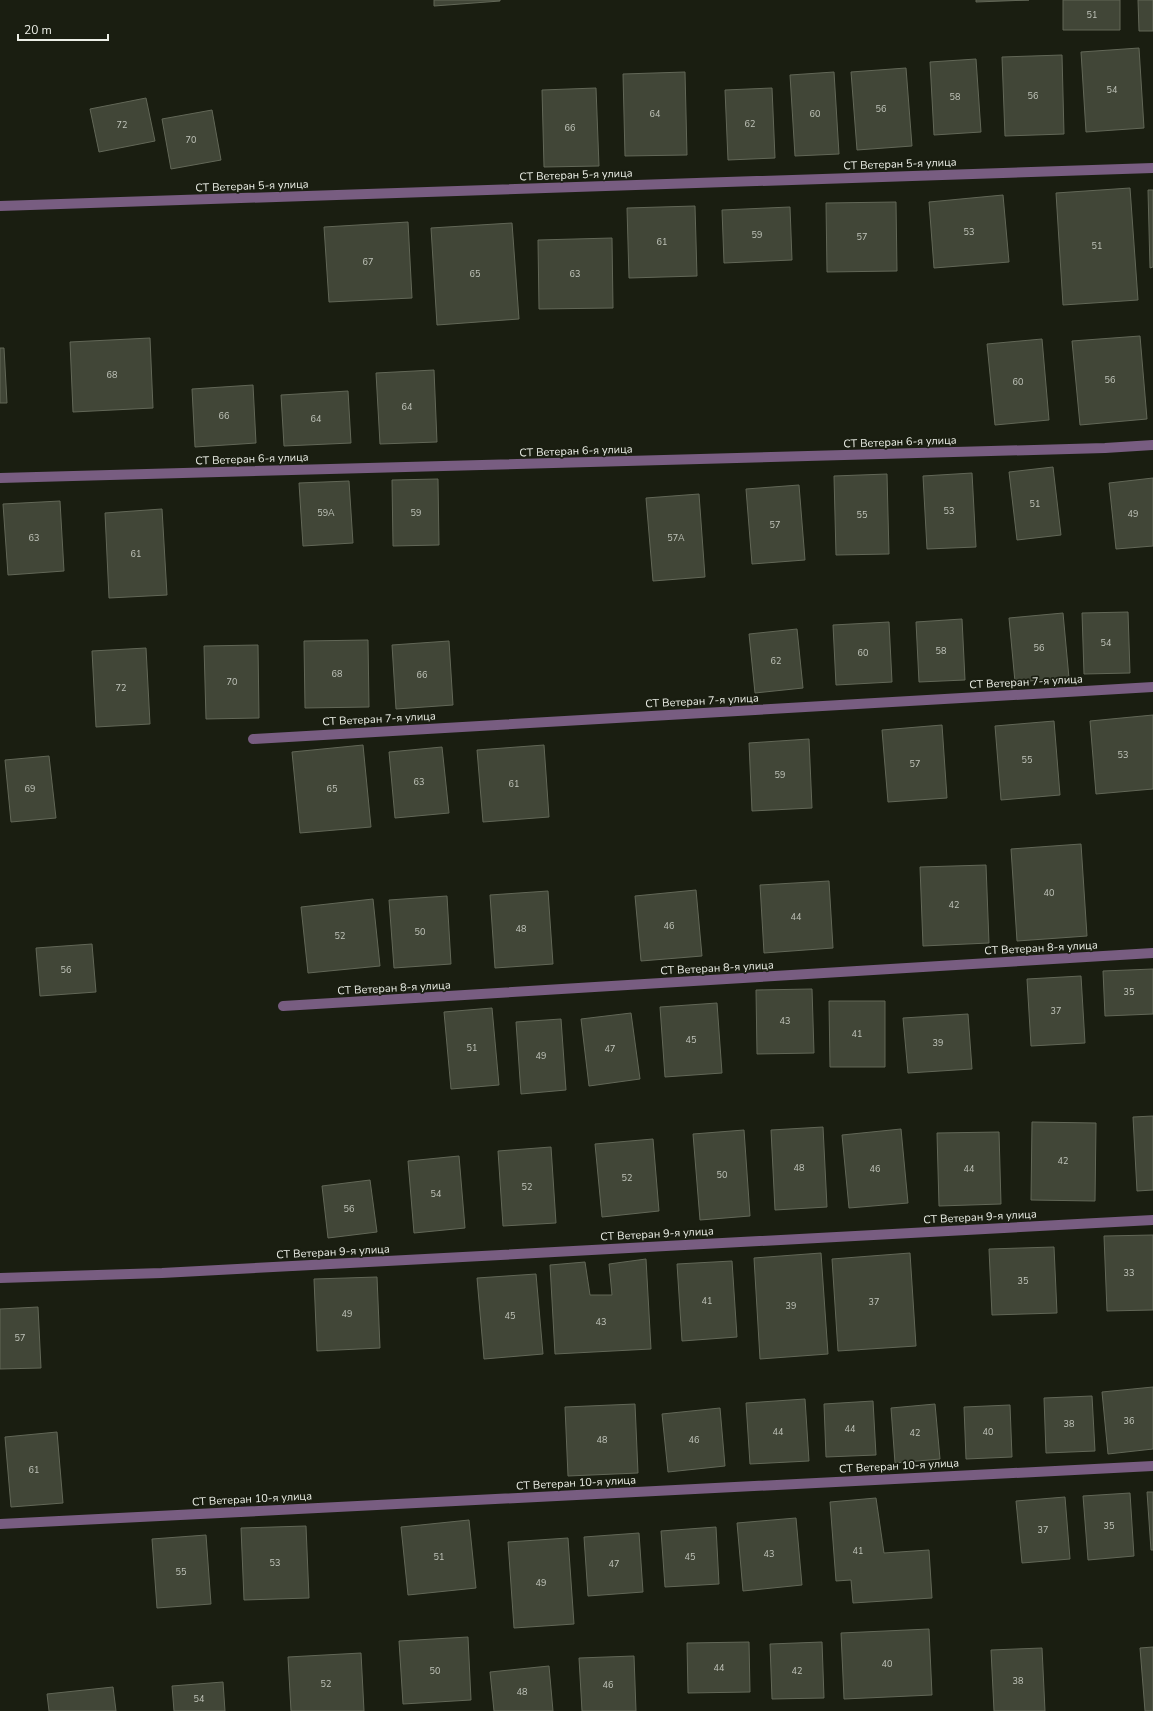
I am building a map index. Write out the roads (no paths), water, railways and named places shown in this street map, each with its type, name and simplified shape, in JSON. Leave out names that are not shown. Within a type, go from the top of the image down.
[{"type":"street","name":"СТ Ветеран 5-я улица","points":[[0,206],[1153,168]]},
{"type":"street","name":"СТ Ветеран 6-я улица","points":[[0,478],[1089,449],[1153,445]]},
{"type":"street","name":"СТ Ветеран 7-я улица","points":[[253,739],[1153,687]]},
{"type":"street","name":"СТ Ветеран 8-я улица","points":[[283,1006],[1153,953]]},
{"type":"street","name":"СТ Ветеран 9-я улица","points":[[0,1278],[162,1273],[1153,1220]]},
{"type":"street","name":"СТ Ветеран 10-я улица","points":[[0,1524],[1153,1466]]}]
